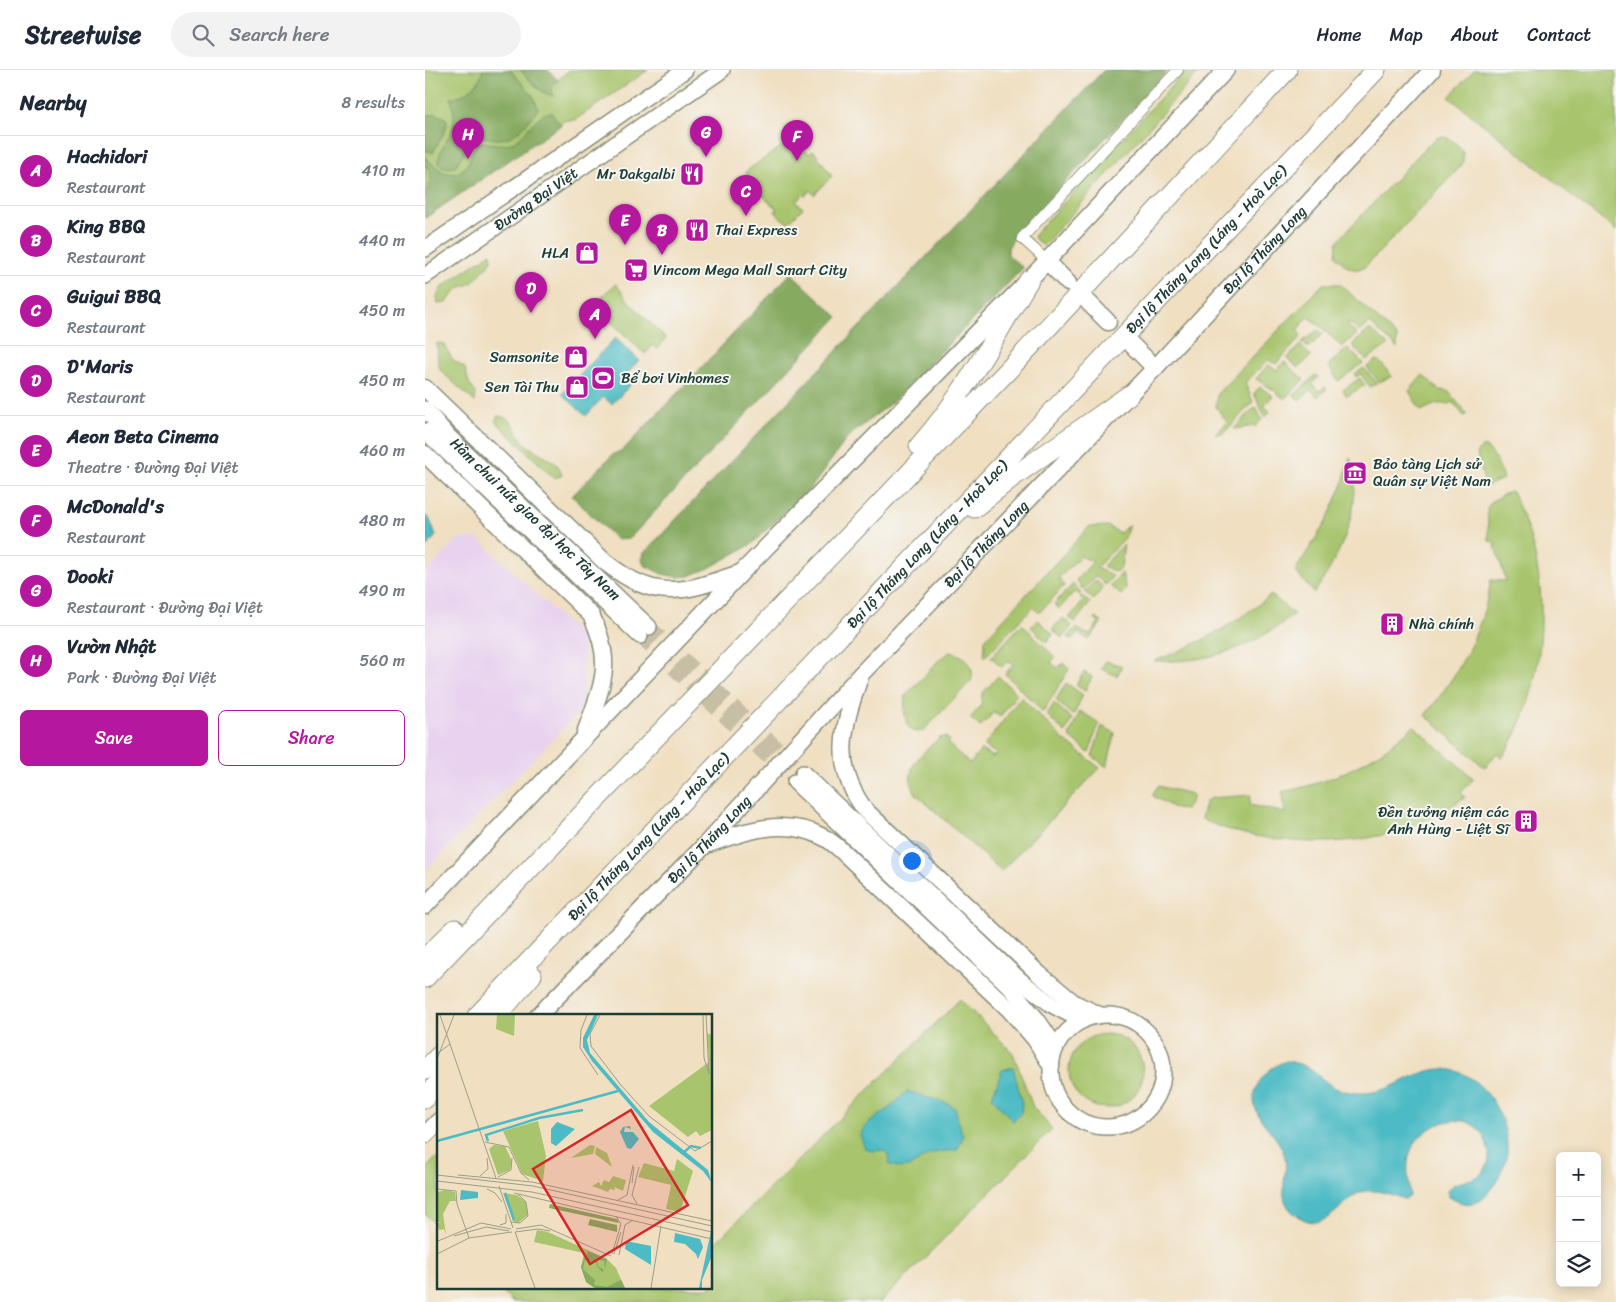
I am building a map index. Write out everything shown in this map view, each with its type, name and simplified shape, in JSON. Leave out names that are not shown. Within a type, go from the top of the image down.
[{"type":"highway","points":[[425,978],[1014,364],[1287,70]]},
{"type":"highway","name":"Đại lộ Thăng Long (Láng - Hoà Lạc)","points":[[479,1014],[838,638],[1375,70]]},
{"type":"highway","points":[[745,643],[783,591],[891,478],[930,434],[979,362],[1029,280]]},
{"type":"highway","points":[[838,638],[898,588],[959,520],[1010,479],[1129,395]]},
{"type":"highway","points":[[425,958],[578,806],[673,718]]},
{"type":"highway","points":[[499,1014],[563,938],[650,847],[695,787]]},
{"type":"highway","points":[[425,1070],[437,1058]]},
{"type":"highway","points":[[425,1098],[437,1084]]},
{"type":"main road","points":[[425,906],[742,572],[1029,280],[1226,70]]},
{"type":"main road","name":"Đại lộ Thăng Long","points":[[540,1014],[704,846],[862,672],[1155,368],[1432,70]]},
{"type":"main road","points":[[1047,261],[1068,282]]},
{"type":"main road","points":[[1088,302],[1108,322]]},
{"type":"main road","points":[[1126,339],[1155,368]]},
{"type":"main road","points":[[428,398],[605,562],[624,577],[651,588],[669,591],[707,585],[742,572]]},
{"type":"main road","points":[[425,454],[591,615],[599,630],[604,650],[604,669],[601,690],[582,741]]},
{"type":"main road","points":[[862,672],[849,708],[843,747],[843,763],[846,776],[858,801],[866,811],[1039,974],[1074,1003],[1099,1015]]},
{"type":"main road","points":[[704,846],[759,828],[782,826],[803,828],[825,838],[842,851],[1009,1010],[1035,1039],[1051,1065]]},
{"type":"main road","points":[[425,1135],[437,1123]]},
{"type":"street","name":"Đường Đại Việt","points":[[425,249],[685,70]]},
{"type":"street","name":"Đường Đại Việt","points":[[427,278],[722,70]]},
{"type":"street","points":[[1047,261],[1022,238],[1178,70]]},
{"type":"street","points":[[545,167],[557,185]]},
{"type":"street","name":"Hầm chui nút giao đại học Tây Nam","points":[[425,378],[428,398],[449,437],[645,631],[425,431]]},
{"type":"street","points":[[1057,1047],[1037,1019],[1008,985],[799,777],[1020,980],[1052,1005],[1082,1021]]},
{"type":"street","points":[[1099,1015],[1118,1016],[1135,1022],[1149,1034],[1159,1050],[1163,1068],[1161,1086],[1153,1103],[1140,1116],[1123,1125],[1105,1127],[1087,1124],[1071,1114],[1059,1100],[1052,1083],[1051,1065],[1057,1047],[1067,1032],[1082,1021],[1099,1015]]},
{"type":"shaded area","points":[[477,538],[583,638],[584,707],[425,871],[425,573],[458,539]]},
{"type":"green space","points":[[425,70],[548,70],[558,80],[569,70],[648,70],[575,120],[566,120],[425,218]]},
{"type":"green space","points":[[483,70],[510,70],[534,97],[538,109],[513,136],[501,139],[473,138],[455,167],[445,168],[439,164],[439,160],[441,151],[454,123],[451,98],[462,95],[471,89],[479,81]]},
{"type":"green space","points":[[520,70],[548,70],[558,80],[551,88],[554,96],[540,89]]},
{"type":"green space","points":[[1104,70],[1168,70],[1013,239],[1008,248],[1008,255],[1023,268],[891,403],[848,437],[811,488],[752,544],[709,568],[689,576],[677,577],[662,574],[644,565],[642,559],[644,553]]},
{"type":"green space","points":[[1186,70],[1201,70],[1043,246],[1034,238],[1035,234]]},
{"type":"green space","points":[[1474,70],[1616,70],[1616,231],[1449,97]]},
{"type":"green space","points":[[551,112],[561,125],[425,218],[425,193],[428,189],[431,175],[425,164],[425,157],[439,169],[450,174],[456,173],[468,164],[476,143],[505,144],[515,141],[536,120]]},
{"type":"green space","points":[[435,114],[447,120],[446,129],[433,153],[425,150],[425,116]]},
{"type":"green space","points":[[1443,136],[1455,142],[1463,151],[1461,166],[1366,266],[1353,269],[1346,266],[1336,256],[1337,243],[1342,236],[1428,145],[1436,138]]},
{"type":"green space","points":[[791,140],[795,145],[800,142],[808,154],[814,151],[832,176],[814,195],[810,190],[805,196],[803,194],[796,202],[803,208],[788,223],[775,212],[777,209],[759,192],[745,172]]},
{"type":"green space","points":[[491,253],[492,261],[472,283],[457,289],[446,303],[438,304],[437,296],[442,287]]},
{"type":"green space","points":[[791,273],[838,317],[629,539],[617,540],[572,496],[612,455],[624,449]]},
{"type":"green space","points":[[616,284],[629,302],[666,338],[658,349],[653,345],[645,354],[609,320],[597,303]]},
{"type":"green space","points":[[1323,284],[1340,284],[1397,337],[1397,348],[1370,323],[1360,332],[1350,323],[1348,326],[1357,334],[1342,347],[1308,317],[1297,330],[1301,337],[1276,364],[1268,360],[1245,383],[1253,402],[1225,432],[1215,435],[1227,422],[1216,407],[1217,394]]},
{"type":"green space","points":[[1370,329],[1388,345],[1366,360],[1352,345]]},
{"type":"green space","points":[[1318,330],[1323,334],[1308,348],[1302,342]]},
{"type":"green space","points":[[437,343],[444,344],[452,359],[465,368],[469,383],[476,393],[475,402],[441,371],[438,362]]},
{"type":"green space","points":[[1300,345],[1311,356],[1298,368],[1287,359]]},
{"type":"green space","points":[[1348,348],[1363,363],[1338,381],[1328,365]]},
{"type":"green space","points":[[1376,360],[1392,376],[1379,382],[1367,367]]},
{"type":"green space","points":[[1284,362],[1304,380],[1284,399],[1274,390],[1256,379],[1268,365],[1277,370]]},
{"type":"green space","points":[[1364,368],[1377,383],[1370,387],[1361,374],[1356,377],[1354,374]]},
{"type":"green space","points":[[1316,375],[1318,377],[1312,384],[1319,391],[1325,387],[1327,389],[1317,397],[1311,390],[1299,400],[1294,395]]},
{"type":"green space","points":[[1423,375],[1439,390],[1448,391],[1467,414],[1464,416],[1453,402],[1447,405],[1437,404],[1421,411],[1409,391]]},
{"type":"green space","points":[[1360,378],[1365,385],[1347,396],[1343,390]]},
{"type":"green space","points":[[1260,387],[1273,396],[1264,405],[1270,412],[1265,417],[1254,393]]},
{"type":"green space","points":[[1255,407],[1262,419],[1256,426],[1234,429]]},
{"type":"green space","points":[[498,416],[509,420],[513,424],[527,445],[552,460],[560,468],[561,476],[554,478],[495,421]]},
{"type":"green space","points":[[1483,446],[1493,455],[1503,479],[1487,486],[1485,485],[1477,454]]},
{"type":"green space","points":[[1350,457],[1354,474],[1355,492],[1348,528],[1333,563],[1314,593],[1295,571],[1326,522],[1342,486]]},
{"type":"green space","points":[[1510,491],[1513,493],[1526,525],[1537,563],[1541,621],[1539,650],[1527,708],[1516,734],[1502,758],[1497,753],[1485,768],[1425,715],[1448,684],[1467,652],[1482,617],[1491,580],[1506,581],[1494,542],[1489,541],[1487,508],[1492,501]]},
{"type":"green space","points":[[1129,524],[1125,538],[1096,568],[1113,576],[1105,585],[1096,576],[1083,590],[1076,580],[1093,562],[1081,556],[1059,578],[1064,586],[1039,613],[1033,607],[984,656],[985,639],[1089,527],[1107,526],[1120,533]]},
{"type":"green space","points":[[1124,544],[1121,567],[1116,572],[1103,566]]},
{"type":"green space","points":[[1122,573],[1126,589],[1121,595],[1110,586]]},
{"type":"green space","points":[[1096,580],[1103,588],[1093,600],[1085,592]]},
{"type":"green space","points":[[1073,584],[1081,593],[1079,595],[1075,591],[1059,609],[1054,604]]},
{"type":"green space","points":[[1082,595],[1090,603],[1075,622],[1069,618],[1084,601],[1080,597]]},
{"type":"green space","points":[[1271,595],[1294,614],[1262,636],[1245,645],[1211,656],[1174,661],[1154,661],[1186,648],[1215,633]]},
{"type":"green space","points":[[1063,618],[1072,626],[1062,638],[1052,629]]},
{"type":"green space","points":[[1096,618],[1102,622],[1089,640],[1078,633],[1072,640],[1068,637],[1076,628],[1089,635],[1099,622],[1095,620]]},
{"type":"green space","points":[[1038,620],[1053,634],[1046,642],[1031,627]]},
{"type":"green space","points":[[1022,624],[1055,657],[1051,663],[1058,668],[1063,663],[1069,669],[1043,712],[1005,674],[1013,665],[1008,661],[1002,667],[991,657]]},
{"type":"green space","points":[[950,652],[965,658],[971,666],[971,681],[924,730],[917,732],[912,730],[908,727],[906,721],[905,696],[941,658]]},
{"type":"green space","points":[[1106,661],[1122,666],[1117,676],[1101,669]]},
{"type":"green space","points":[[1084,672],[1092,677],[1085,691],[1076,685]]},
{"type":"green space","points":[[998,676],[1017,694],[1000,717],[994,712],[980,727],[970,718],[981,706],[982,694]]},
{"type":"green space","points":[[1066,683],[1083,695],[1073,716],[1056,700]]},
{"type":"green space","points":[[1021,697],[1065,741],[1100,768],[1001,871],[916,794],[911,776],[915,763],[939,738],[946,737],[949,740],[947,743],[970,764],[981,750],[993,757],[996,753],[984,746]]},
{"type":"green space","points":[[1054,703],[1072,719],[1065,733],[1047,715]]},
{"type":"green space","points":[[1080,711],[1099,723],[1089,753],[1069,736]]},
{"type":"green space","points":[[1102,726],[1115,733],[1107,767],[1092,756]]},
{"type":"green space","points":[[1414,726],[1474,779],[1461,792],[1465,797],[1436,815],[1410,827],[1364,839],[1316,842],[1292,841],[1245,834],[1215,825],[1201,818],[1206,801],[1211,798],[1251,795],[1250,805],[1285,813],[1282,792],[1319,782],[1353,768],[1384,750]]},
{"type":"green space","points":[[1158,786],[1192,794],[1193,797],[1186,810],[1176,809],[1153,796]]},
{"type":"green space","points":[[960,999],[1013,1053],[1033,1107],[1052,1129],[881,1302],[512,1302],[501,1290],[713,1290],[713,1245]]},
{"type":"green space","points":[[1099,1034],[1113,1034],[1127,1040],[1137,1050],[1143,1064],[1141,1085],[1127,1102],[1113,1108],[1099,1108],[1085,1102],[1075,1092],[1069,1078],[1069,1064],[1075,1050],[1085,1040]]},
{"type":"green space","points":[[437,1157],[437,1226],[425,1214],[425,1169]]},
{"type":"water","name":"Bể bơi Vinhomes","points":[[615,338],[639,360],[626,375],[633,382],[612,404],[603,397],[586,416],[562,394]]},
{"type":"water","points":[[425,516],[429,518],[436,536],[425,548]]},
{"type":"water","points":[[1286,1061],[1301,1064],[1336,1088],[1357,1093],[1388,1088],[1432,1070],[1444,1069],[1466,1075],[1489,1096],[1497,1109],[1505,1130],[1507,1153],[1496,1183],[1479,1201],[1472,1203],[1457,1201],[1448,1196],[1447,1190],[1451,1186],[1472,1179],[1482,1173],[1486,1168],[1489,1157],[1481,1132],[1472,1124],[1460,1121],[1447,1122],[1435,1126],[1423,1134],[1414,1144],[1408,1162],[1410,1196],[1406,1199],[1382,1192],[1365,1191],[1357,1194],[1329,1217],[1321,1221],[1313,1222],[1303,1219],[1293,1212],[1287,1204],[1284,1196],[1285,1160],[1283,1151],[1261,1120],[1254,1104],[1254,1095],[1264,1076],[1273,1067]]},
{"type":"water","points":[[1013,1067],[1022,1103],[1021,1113],[1013,1121],[992,1097],[1002,1070]]},
{"type":"water","points":[[907,1091],[949,1104],[955,1108],[963,1137],[957,1150],[932,1154],[910,1166],[901,1168],[889,1164],[889,1156],[883,1150],[873,1151],[865,1149],[860,1135],[865,1126],[891,1107]]},
{"type":"tunnel","points":[[649,627],[803,773]]},
{"type":"tunnel","points":[[640,636],[795,782]]},
{"type":"place","name":"Dooki","points":[[706,157]]},
{"type":"place","name":"Vườn Nhật","points":[[468,159]]},
{"type":"place","name":"McDonald's","points":[[797,161]]},
{"type":"place","name":"Mr Dakgalbi","points":[[692,174]]},
{"type":"place","name":"Guigui BBQ","points":[[746,216]]},
{"type":"place","name":"Thai Express","points":[[697,230]]},
{"type":"place","name":"Aeon Beta Cinema","points":[[625,245]]},
{"type":"place","name":"HLA","points":[[587,253]]},
{"type":"place","name":"King BBQ","points":[[662,255]]},
{"type":"place","name":"Vincom Mega Mall Smart City","points":[[636,270]]},
{"type":"place","name":"D'Maris","points":[[531,313]]},
{"type":"place","name":"Hachidori","points":[[595,339]]},
{"type":"place","name":"Samsonite","points":[[576,357]]},
{"type":"place","name":"Bể bơi Vinhomes","points":[[603,378]]},
{"type":"place","name":"Sen Tài Thu","points":[[577,387]]},
{"type":"place","name":"Bảo tàng Lịch sử Quân sự Việt Nam","points":[[1355,473]]},
{"type":"place","name":"Nhà chính","points":[[1392,624]]},
{"type":"place","name":"Đền tưởng niệm các Anh Hùng - Liệt Sĩ","points":[[1526,821]]}]
